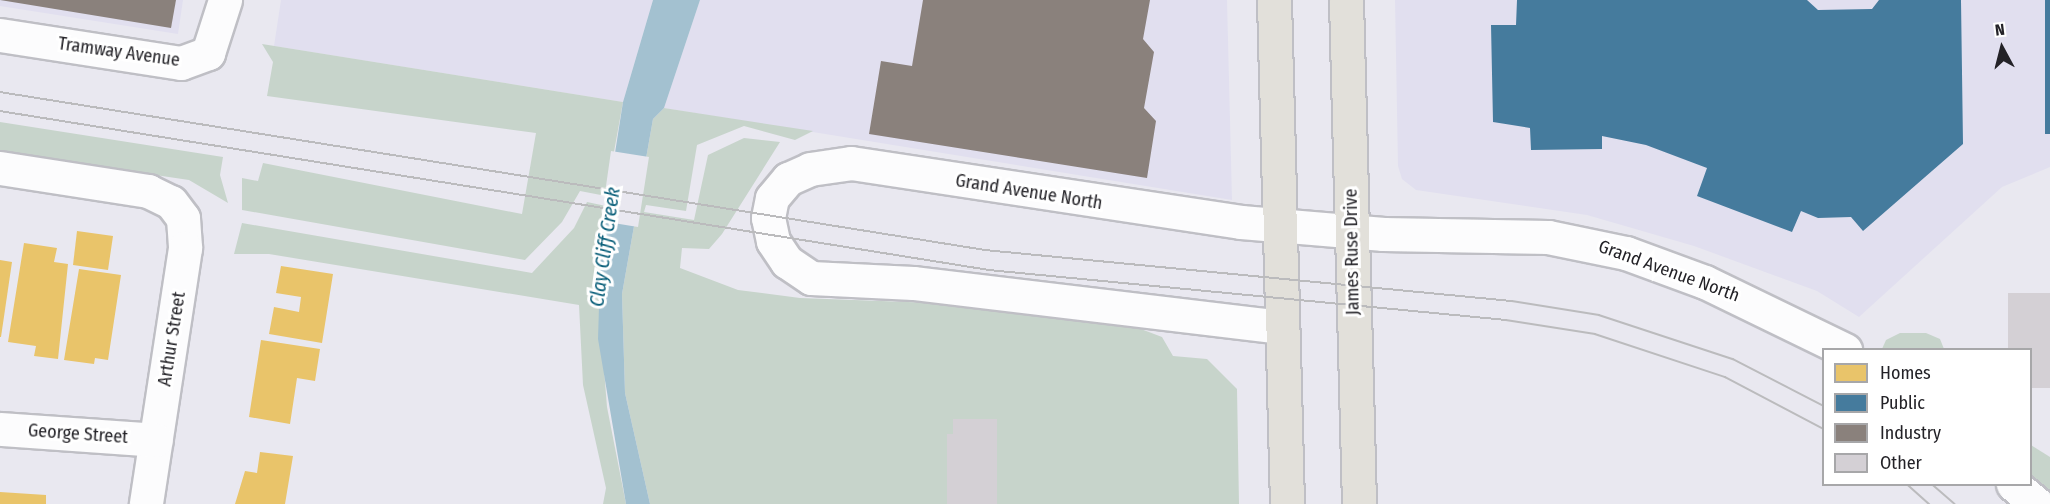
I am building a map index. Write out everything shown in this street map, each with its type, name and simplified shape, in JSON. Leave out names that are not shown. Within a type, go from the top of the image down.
[{"type":"main road","points":[[1274,0],[1287,504]]},
{"type":"main road","name":"James Ruse Drive","points":[[1346,0],[1359,504]]},
{"type":"street","name":"Tramway Avenue","points":[[0,35],[181,63],[208,53],[222,13]]},
{"type":"street","name":"Grand Avenue North","points":[[1282,327],[913,283],[811,278],[787,262],[768,218],[772,198],[788,179],[810,169],[851,163],[1156,212],[1352,231],[1587,242],[1755,302],[1841,348]]},
{"type":"street","name":"Arthur Street","points":[[0,168],[148,191],[171,202],[185,227],[175,313],[146,504]]},
{"type":"street","name":"George Street","points":[[0,429],[156,440]]},
{"type":"street","points":[[2015,486],[2037,504]]},
{"type":"shaded area","points":[[0,0],[183,0],[178,34],[0,6]]},
{"type":"shaded area","points":[[281,0],[653,0],[623,102],[274,46]]},
{"type":"shaded area","points":[[700,0],[1227,0],[1232,200],[664,108]]},
{"type":"shaded area","points":[[1395,0],[2050,0],[2050,167],[2002,187],[1859,317],[1817,291],[1694,246],[1587,215],[1416,190],[1402,179],[1398,166]]},
{"type":"shaded area","points":[[262,44],[623,102],[606,196],[580,191],[562,222],[525,260],[242,210],[242,178],[258,181],[263,163],[522,214],[536,133],[267,96],[273,62]]},
{"type":"shaded area","points":[[664,108],[813,131],[795,140],[744,126],[697,145],[686,211],[646,205],[644,212],[694,220],[708,155],[744,138],[780,142],[722,234],[709,249],[682,248],[680,268],[738,290],[800,298],[962,304],[1133,326],[1162,337],[1173,356],[1207,359],[1237,389],[1239,504],[650,504],[625,393],[622,294],[653,119]]},
{"type":"shaded area","points":[[0,122],[223,157],[220,175],[228,203],[189,180],[0,152]]},
{"type":"shaded area","points":[[587,202],[606,206],[599,306],[607,407],[626,504],[603,504],[606,488],[583,385],[579,305],[269,254],[234,254],[242,223],[532,273],[574,228]]},
{"type":"shaded area","points":[[1900,333],[1926,333],[1940,339],[1944,348],[1882,348],[1886,340]]},
{"type":"shaded area","points":[[2032,446],[2050,457],[2050,501],[2032,486]]},
{"type":"water","name":"Clay Cliff Creek","points":[[653,0],[700,0],[664,108],[653,119],[622,294],[625,393],[650,504],[626,504],[598,339],[601,242],[623,102]]},
{"type":"pier","points":[[611,151],[649,157],[638,227],[601,221]]},
{"type":"building: Homes","points":[[77,231],[113,236],[108,270],[73,265]]},
{"type":"building: Homes","points":[[24,243],[57,248],[54,262],[68,264],[58,359],[34,356],[36,346],[8,342]]},
{"type":"building: Homes","points":[[0,260],[12,262],[1,337],[0,337]]},
{"type":"building: Homes","points":[[281,266],[333,274],[322,343],[269,334],[274,307],[299,312],[301,297],[276,293]]},
{"type":"building: Homes","points":[[79,269],[121,275],[108,360],[95,358],[94,364],[64,360]]},
{"type":"building: Homes","points":[[261,340],[320,349],[315,381],[297,378],[290,424],[249,417]]},
{"type":"building: Homes","points":[[260,452],[293,456],[285,504],[235,504],[245,471],[257,473]]},
{"type":"building: Homes","points":[[0,492],[46,495],[46,504],[0,504]]},
{"type":"building: Public","points":[[1517,0],[1807,0],[1818,10],[1872,9],[1879,0],[1961,0],[1963,144],[1863,231],[1851,217],[1818,218],[1801,211],[1792,232],[1697,196],[1707,168],[1646,145],[1602,136],[1602,149],[1531,150],[1530,128],[1493,122],[1491,25],[1516,25]]},
{"type":"building: Public","points":[[2045,0],[2050,0],[2050,134],[2045,134]]},
{"type":"building: Industry","points":[[0,0],[176,0],[171,28]]},
{"type":"building: Industry","points":[[923,0],[1150,0],[1143,39],[1154,52],[1144,108],[1156,121],[1147,178],[869,134],[881,61],[912,66]]},
{"type":"building: Other","points":[[2008,293],[2050,293],[2050,388],[2032,388],[2032,348],[2008,348]]},
{"type":"building: Other","points":[[953,419],[997,419],[997,504],[947,504],[947,434],[953,434]]},
{"type":"tram line","points":[[0,92],[985,250],[1512,301],[1599,315],[1733,359],[1822,405]]},
{"type":"tram line","points":[[0,111],[989,270],[1506,320],[1595,334],[1725,377],[1822,428]]},
{"type":"tram line","points":[[1909,486],[1929,504]]},
{"type":"tram line","points":[[1934,486],[1955,504]]}]
